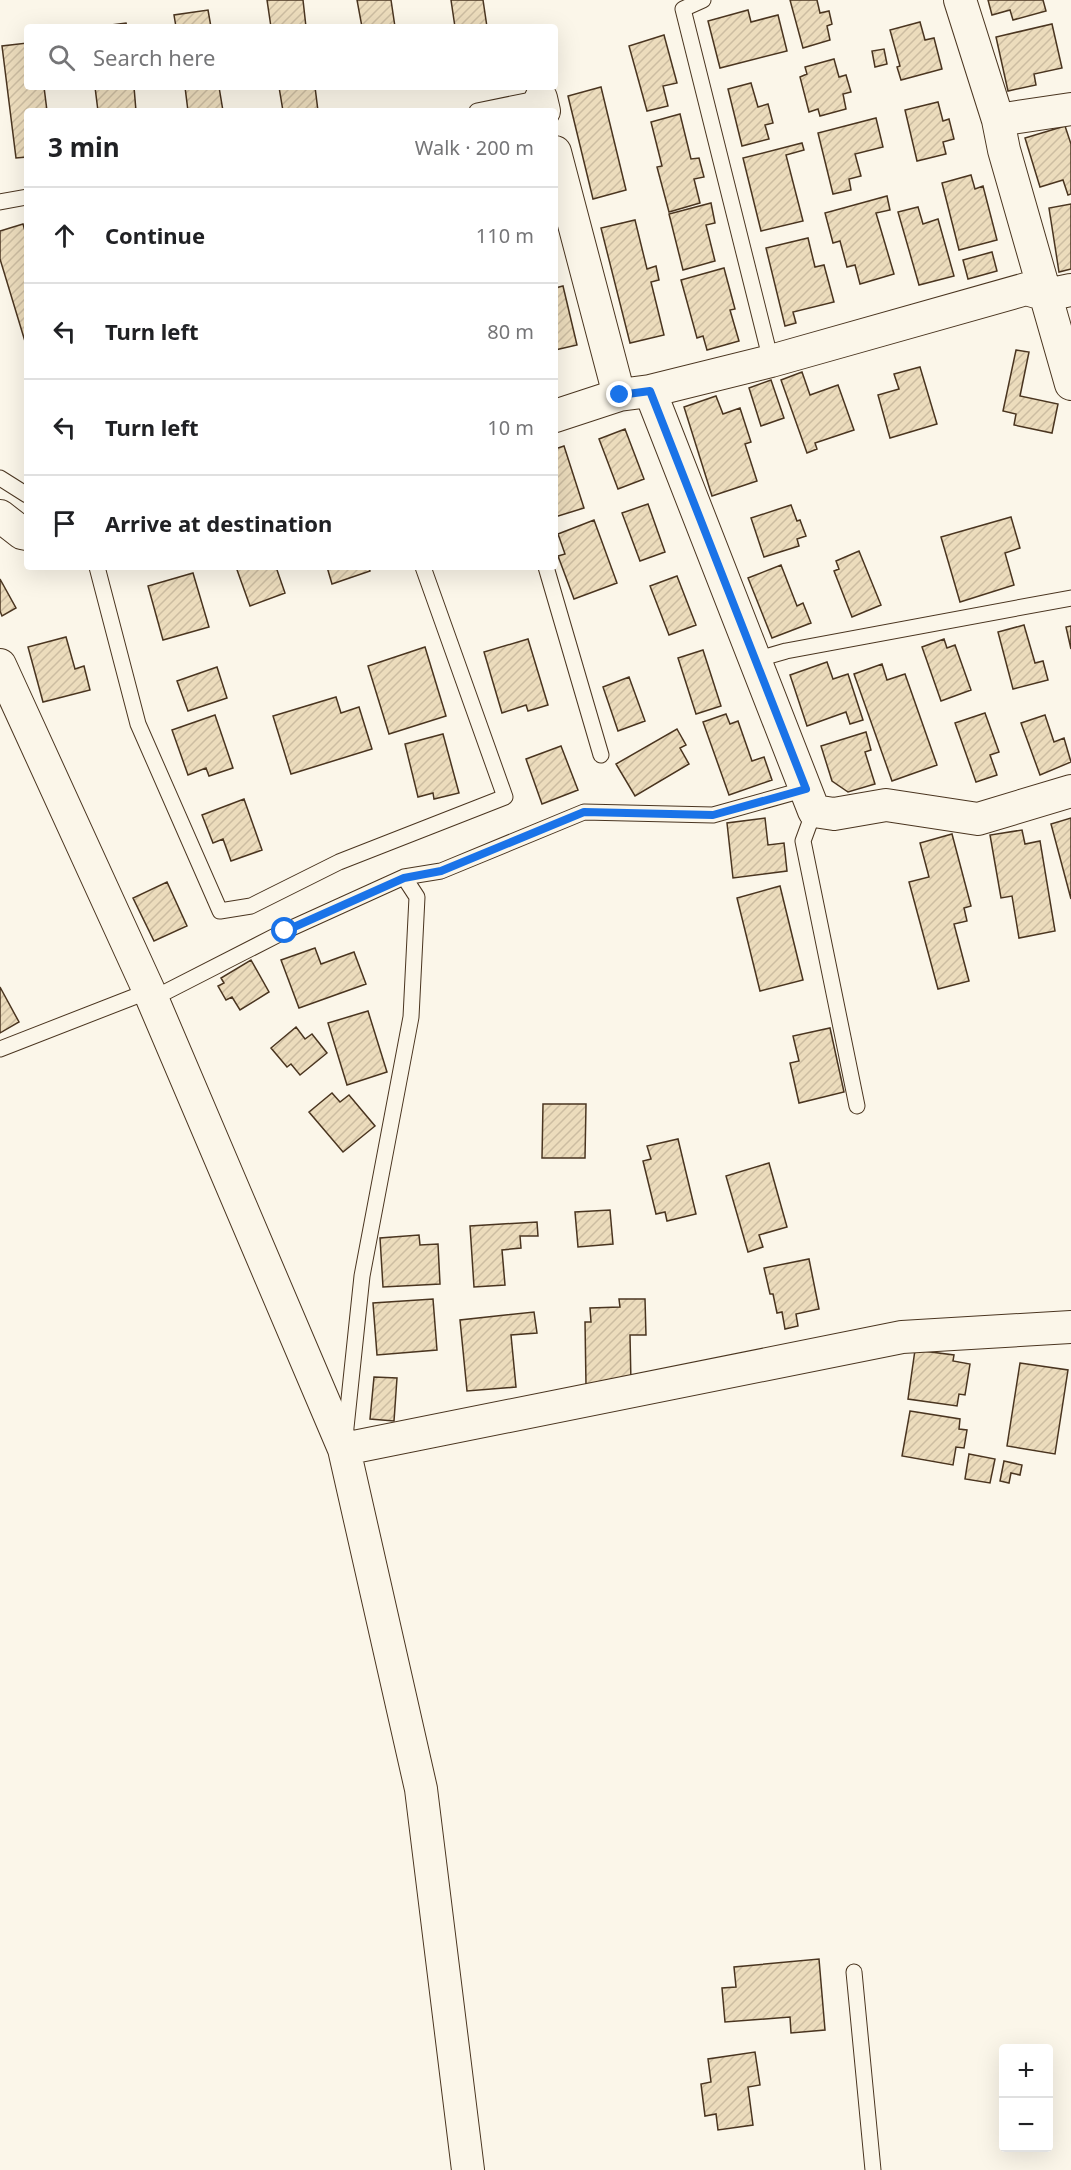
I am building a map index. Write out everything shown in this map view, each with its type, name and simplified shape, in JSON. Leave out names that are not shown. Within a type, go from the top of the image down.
[{"type":"street","points":[[960,0],[998,120],[1004,150],[1059,292],[1071,384]]},
{"type":"street","points":[[998,120],[1071,109]]},
{"type":"street","points":[[558,164],[620,395]]},
{"type":"street","points":[[558,415],[620,395],[650,391],[771,361],[1026,289],[1059,292]]},
{"type":"street","points":[[650,391],[810,800],[834,814],[886,805],[978,819],[1071,791]]},
{"type":"street","points":[[0,516],[24,533]]},
{"type":"street","points":[[0,665],[151,995],[344,1449],[421,1789],[468,2170]]},
{"type":"street","points":[[344,1449],[902,1337],[1071,1327]]},
{"type":"lane","points":[[704,0],[683,9],[771,361]]},
{"type":"lane","points":[[510,108],[542,105]]},
{"type":"lane","points":[[0,202],[24,198]]},
{"type":"lane","points":[[0,478],[24,493]]},
{"type":"lane","points":[[98,570],[138,724],[220,911],[251,906],[339,862],[505,797],[424,570]]},
{"type":"lane","points":[[547,570],[601,755]]},
{"type":"lane","points":[[755,660],[786,651],[1071,598]]},
{"type":"lane","points":[[0,1049],[151,995],[285,931],[404,878],[441,871],[584,812],[713,815],[810,800],[802,841],[857,1106]]},
{"type":"lane","points":[[344,1449],[362,1276],[411,1017],[417,897],[404,878]]},
{"type":"lane","points":[[854,1972],[873,2170]]},
{"type":"building","points":[[267,0],[303,0],[306,24],[271,24]]},
{"type":"building","points":[[357,0],[391,0],[395,24],[361,24]]},
{"type":"building","points":[[451,0],[483,0],[487,24],[455,24]]},
{"type":"building","points":[[790,0],[817,0],[820,13],[829,11],[832,24],[827,26],[830,40],[803,48]]},
{"type":"building","points":[[988,0],[1043,0],[1046,11],[1013,20],[1010,10],[992,15]]},
{"type":"building","points":[[208,10],[210,24],[176,24],[174,15]]},
{"type":"building","points":[[748,10],[751,22],[778,15],[787,51],[720,68],[708,21]]},
{"type":"building","points":[[920,22],[925,40],[934,38],[942,69],[901,80],[897,67],[900,66],[890,30]]},
{"type":"building","points":[[1052,24],[1062,68],[1034,74],[1036,85],[1008,91],[996,37]]},
{"type":"building","points":[[664,35],[677,83],[663,86],[668,106],[647,111],[629,46]]},
{"type":"building","points":[[24,43],[24,90],[44,90],[47,108],[24,108],[24,157],[16,158],[2,46]]},
{"type":"building","points":[[884,49],[887,64],[875,67],[872,51]]},
{"type":"building","points":[[834,59],[839,77],[846,75],[851,92],[843,94],[846,109],[820,116],[818,109],[809,112],[800,77],[807,74],[805,67]]},
{"type":"building","points":[[751,83],[758,107],[768,104],[773,123],[765,125],[769,139],[742,146],[728,89]]},
{"type":"building","points":[[601,87],[626,190],[593,199],[568,96]]},
{"type":"building","points":[[95,90],[134,90],[136,108],[98,108]]},
{"type":"building","points":[[185,90],[220,90],[222,108],[188,108]]},
{"type":"building","points":[[280,90],[315,90],[318,108],[282,108]]},
{"type":"building","points":[[938,102],[943,121],[949,119],[954,139],[943,142],[946,154],[917,161],[905,110]]},
{"type":"building","points":[[680,114],[691,159],[699,158],[704,177],[694,179],[700,203],[669,212],[657,167],[662,166],[651,122]]},
{"type":"building","points":[[876,118],[883,147],[855,154],[861,176],[849,179],[851,190],[833,194],[818,133]]},
{"type":"building","points":[[1065,126],[1071,144],[1071,194],[1068,195],[1063,180],[1040,187],[1025,138]]},
{"type":"building","points":[[802,143],[804,150],[786,155],[803,221],[761,231],[743,158]]},
{"type":"building","points":[[971,175],[975,189],[983,186],[997,240],[959,250],[942,183]]},
{"type":"building","points":[[887,196],[890,210],[876,213],[894,274],[860,284],[855,265],[847,267],[840,241],[833,243],[825,213]]},
{"type":"building","points":[[711,203],[715,223],[706,225],[715,261],[683,270],[669,214]]},
{"type":"building","points":[[1071,204],[1071,269],[1059,272],[1049,208]]},
{"type":"building","points":[[918,207],[923,224],[938,219],[954,276],[919,285],[898,212]]},
{"type":"building","points":[[635,220],[647,269],[656,266],[659,280],[651,282],[664,335],[630,343],[601,228]]},
{"type":"building","points":[[23,224],[24,228],[24,338],[0,259],[0,231]]},
{"type":"building","points":[[808,238],[815,267],[824,265],[834,302],[793,312],[796,323],[785,326],[766,248]]},
{"type":"building","points":[[992,252],[997,271],[968,279],[963,260]]},
{"type":"building","points":[[724,268],[735,309],[730,310],[739,341],[707,350],[703,336],[697,338],[681,280]]},
{"type":"building","points":[[563,286],[577,345],[558,349],[558,287]]},
{"type":"building","points":[[1016,350],[1029,352],[1020,396],[1058,404],[1052,433],[1014,425],[1016,414],[1003,411]]},
{"type":"building","points":[[920,367],[937,424],[890,438],[878,395],[899,389],[894,374]]},
{"type":"building","points":[[802,372],[810,395],[838,385],[854,430],[815,443],[817,449],[807,453],[781,380]]},
{"type":"building","points":[[771,380],[784,418],[761,426],[749,388]]},
{"type":"building","points":[[716,396],[723,414],[740,408],[751,442],[745,444],[757,481],[712,496],[684,407]]},
{"type":"building","points":[[625,429],[644,479],[618,489],[599,439]]},
{"type":"building","points":[[564,446],[584,508],[558,516],[558,448]]},
{"type":"building","points":[[648,504],[665,552],[640,561],[622,513]]},
{"type":"building","points":[[791,505],[806,536],[797,539],[799,546],[764,557],[751,518]]},
{"type":"building","points":[[1011,517],[1020,548],[1005,553],[1014,585],[960,602],[941,537]]},
{"type":"building","points":[[594,520],[617,583],[574,599],[558,556],[565,554],[558,534]]},
{"type":"building","points":[[859,551],[881,605],[852,617],[834,571],[839,569],[836,561]]},
{"type":"building","points":[[781,565],[797,606],[803,603],[811,623],[772,638],[748,578]]},
{"type":"building","points":[[237,570],[277,570],[285,593],[250,606]]},
{"type":"building","points":[[328,570],[370,570],[370,571],[332,584]]},
{"type":"building","points":[[193,573],[209,627],[163,640],[148,586]]},
{"type":"building","points":[[677,576],[696,625],[669,635],[650,586]]},
{"type":"building","points":[[0,579],[16,608],[2,616],[0,611]]},
{"type":"building","points":[[1024,625],[1035,663],[1043,661],[1048,680],[1013,689],[998,632]]},
{"type":"building","points":[[1071,626],[1071,649],[1066,627]]},
{"type":"building","points":[[66,637],[75,669],[84,666],[90,690],[43,702],[28,647]]},
{"type":"building","points":[[528,639],[548,705],[528,711],[526,705],[502,713],[484,652]]},
{"type":"building","points":[[944,639],[947,648],[955,645],[971,690],[941,701],[922,647]]},
{"type":"building","points":[[425,647],[446,716],[389,734],[368,666]]},
{"type":"building","points":[[703,650],[721,706],[696,714],[678,658]]},
{"type":"building","points":[[827,662],[833,679],[848,674],[863,720],[850,724],[846,712],[807,726],[790,675]]},
{"type":"building","points":[[882,664],[887,680],[905,674],[937,765],[892,781],[854,674]]},
{"type":"building","points":[[217,667],[227,698],[188,711],[177,681]]},
{"type":"building","points":[[629,677],[645,721],[618,731],[603,687]]},
{"type":"building","points":[[336,697],[341,713],[359,707],[372,749],[291,774],[273,716]]},
{"type":"building","points":[[985,713],[999,752],[990,755],[997,775],[976,782],[955,723]]},
{"type":"building","points":[[726,714],[730,724],[738,721],[752,761],[764,757],[772,780],[729,795],[703,722]]},
{"type":"building","points":[[215,715],[233,768],[209,776],[206,768],[188,775],[172,730]]},
{"type":"building","points":[[1045,715],[1054,742],[1064,738],[1071,762],[1040,775],[1021,723]]},
{"type":"building","points":[[677,729],[686,745],[680,748],[689,764],[635,796],[616,764]]},
{"type":"building","points":[[866,732],[871,750],[865,752],[875,784],[848,792],[832,781],[821,746]]},
{"type":"building","points":[[443,734],[459,793],[434,799],[433,793],[418,797],[405,744]]},
{"type":"building","points":[[561,746],[578,790],[542,804],[526,759]]},
{"type":"building","points":[[244,799],[262,850],[231,861],[223,839],[213,843],[202,815]]},
{"type":"building","points":[[765,818],[768,845],[784,843],[787,871],[733,878],[727,823]]},
{"type":"building","points":[[1071,818],[1071,899],[1051,824]]},
{"type":"building","points":[[1022,830],[1025,844],[1040,841],[1055,931],[1019,938],[1012,896],[1001,898],[990,835]]},
{"type":"building","points":[[952,834],[971,906],[964,908],[967,921],[954,924],[969,981],[938,989],[909,882],[929,877],[920,843]]},
{"type":"building","points":[[167,882],[187,926],[154,941],[133,898]]},
{"type":"building","points":[[780,886],[803,980],[760,991],[737,898]]},
{"type":"building","points":[[315,948],[321,964],[354,952],[366,984],[299,1008],[281,960]]},
{"type":"building","points":[[251,960],[269,992],[240,1010],[232,997],[226,1000],[218,986],[224,983],[221,978]]},
{"type":"building","points":[[0,987],[19,1022],[0,1033]]},
{"type":"building","points":[[368,1011],[387,1072],[347,1085],[328,1023]]},
{"type":"building","points":[[296,1027],[305,1039],[312,1034],[327,1053],[300,1075],[291,1064],[287,1067],[271,1048]]},
{"type":"building","points":[[830,1028],[844,1092],[799,1103],[790,1063],[799,1061],[793,1036]]},
{"type":"building","points":[[332,1093],[340,1102],[349,1095],[375,1126],[343,1152],[309,1112]]},
{"type":"building","points":[[543,1104],[586,1104],[585,1158],[542,1158]]},
{"type":"building","points":[[678,1139],[696,1214],[667,1221],[665,1212],[656,1214],[643,1161],[651,1159],[647,1146]]},
{"type":"building","points":[[769,1163],[787,1227],[759,1235],[763,1247],[748,1252],[726,1176]]},
{"type":"building","points":[[610,1210],[613,1244],[578,1247],[575,1212]]},
{"type":"building","points":[[537,1222],[538,1236],[520,1236],[521,1248],[502,1250],[505,1285],[474,1287],[470,1226]]},
{"type":"building","points":[[419,1235],[420,1245],[438,1244],[440,1284],[383,1287],[380,1238]]},
{"type":"building","points":[[809,1259],[819,1309],[796,1314],[798,1326],[785,1329],[782,1312],[777,1313],[773,1294],[770,1294],[764,1268]]},
{"type":"building","points":[[433,1299],[437,1350],[377,1355],[373,1303]]},
{"type":"building","points":[[619,1299],[645,1299],[646,1335],[630,1335],[631,1384],[586,1385],[585,1322],[591,1322],[590,1308],[620,1307]]},
{"type":"building","points":[[534,1312],[537,1333],[511,1335],[516,1387],[467,1391],[460,1320]]},
{"type":"building","points":[[915,1350],[954,1355],[953,1361],[970,1364],[965,1395],[959,1394],[957,1406],[908,1399]]},
{"type":"building","points":[[1020,1363],[1068,1370],[1055,1454],[1007,1446]]},
{"type":"building","points":[[374,1377],[397,1378],[394,1421],[370,1419]]},
{"type":"building","points":[[910,1411],[960,1419],[959,1429],[967,1430],[964,1448],[956,1447],[953,1465],[902,1456]]},
{"type":"building","points":[[969,1454],[995,1459],[990,1483],[965,1479]]},
{"type":"building","points":[[1004,1461],[1022,1465],[1020,1475],[1011,1473],[1009,1483],[1000,1481]]},
{"type":"building","points":[[819,1959],[825,2030],[791,2033],[790,2017],[725,2022],[722,1988],[736,1987],[734,1967]]},
{"type":"building","points":[[755,2052],[760,2085],[748,2087],[753,2125],[718,2130],[716,2114],[705,2116],[701,2084],[711,2082],[708,2059]]},
{"type":"route","points":[[285,931],[404,878],[441,871],[584,812],[713,815],[806,789],[650,391],[620,395]]}]
